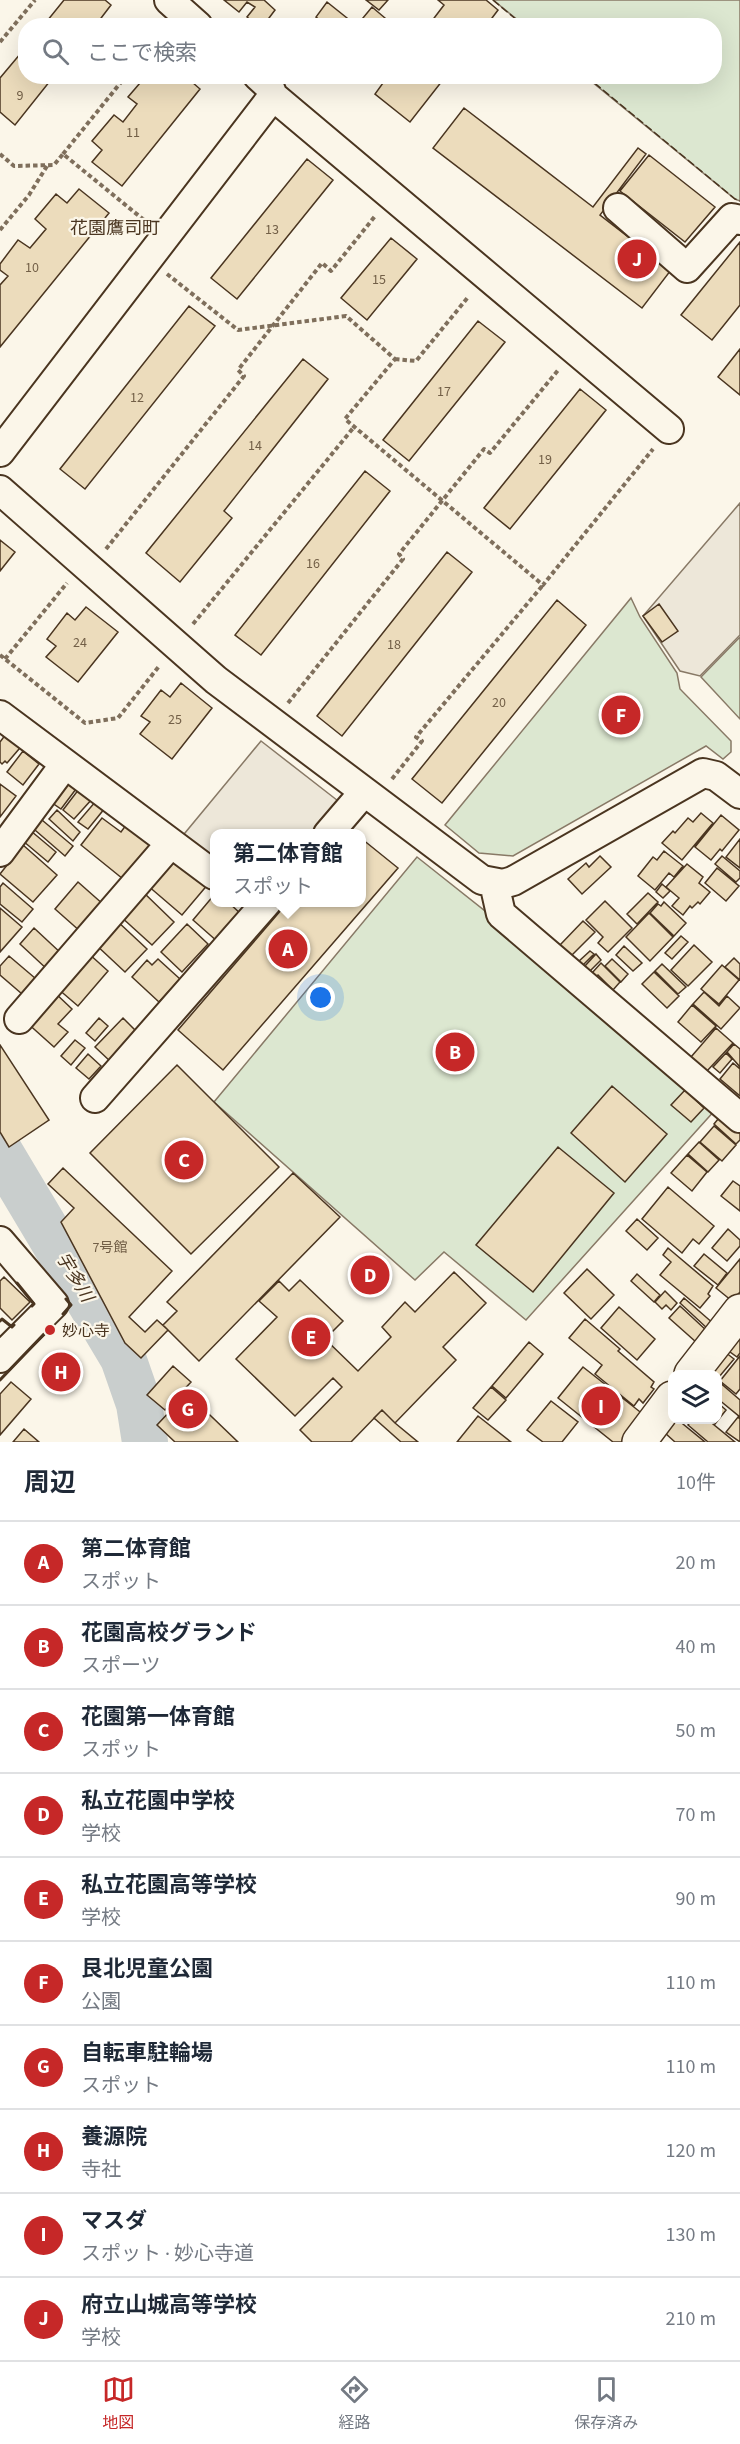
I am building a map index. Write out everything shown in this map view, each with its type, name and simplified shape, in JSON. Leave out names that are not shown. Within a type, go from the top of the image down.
[{"type":"main road","points":[[694,1370],[740,1311]]},
{"type":"main road","points":[[639,1442],[668,1403]]},
{"type":"street","points":[[169,0],[189,18]]},
{"type":"street","points":[[0,452],[265,86],[669,429]]},
{"type":"street","points":[[618,207],[687,268],[732,218],[740,220]]},
{"type":"street","points":[[0,490],[216,680],[471,874],[494,884],[513,881],[703,773],[716,776],[740,794]]},
{"type":"street","points":[[0,715],[210,872]]},
{"type":"street","points":[[0,852],[65,764]]},
{"type":"street","points":[[334,829],[370,797]]},
{"type":"street","points":[[19,1019],[171,843]]},
{"type":"street","points":[[494,884],[501,914],[740,1118]]},
{"type":"street","points":[[95,1098],[257,907]]},
{"type":"street","points":[[0,1241],[54,1304],[0,1358]]},
{"type":"path","points":[[19,18],[34,0]]},
{"type":"path","points":[[0,42],[18,20]]},
{"type":"path","points":[[0,153],[14,166],[54,165],[120,84]]},
{"type":"path","points":[[63,154],[150,225]]},
{"type":"path","points":[[0,230],[29,195],[48,165]]},
{"type":"path","points":[[5,659],[86,566],[244,376],[238,370],[322,264],[331,271],[391,195]]},
{"type":"path","points":[[167,274],[238,330],[345,316],[395,359],[416,361],[486,275]]},
{"type":"path","points":[[272,722],[403,559],[399,554],[484,449],[490,453],[575,350]]},
{"type":"path","points":[[395,359],[345,419],[543,585]]},
{"type":"path","points":[[0,655],[85,723],[118,718],[354,427]]},
{"type":"path","points":[[370,797],[422,741],[416,737],[669,429]]},
{"type":"green space","points":[[493,0],[740,0],[740,201],[595,84],[722,84],[722,18],[515,18]]},
{"type":"green space","points":[[631,598],[640,617],[677,673],[680,689],[731,741],[731,752],[723,759],[706,746],[513,856],[479,853],[445,825]]},
{"type":"green space","points":[[740,637],[740,719],[701,677]]},
{"type":"green space","points":[[417,857],[601,1003],[716,1109],[526,1320],[444,1252],[415,1280],[214,1102]]},
{"type":"shaded area","points":[[740,503],[740,635],[700,676],[680,671],[643,616]]},
{"type":"shaded area","points":[[261,741],[342,804],[320,829],[210,829],[210,862],[180,839]]},
{"type":"building","points":[[64,0],[105,0],[111,5],[101,18],[49,18]]},
{"type":"building","points":[[224,0],[264,0],[275,10],[269,18],[248,18],[255,7],[247,2],[239,12]]},
{"type":"building","points":[[366,0],[388,0],[379,10]]},
{"type":"building","points":[[438,0],[486,0],[498,10],[492,18],[434,18],[444,5]]},
{"type":"building","points":[[327,2],[347,18],[317,18]]},
{"type":"building","points":[[372,7],[385,18],[363,18]]},
{"type":"building","points":[[18,57],[18,84],[48,84],[15,125],[0,112],[0,78]]},
{"type":"building","points":[[139,84],[194,84],[200,89],[122,186],[92,162],[102,150],[92,141],[114,115],[123,122],[137,104],[128,97]]},
{"type":"building","points":[[382,84],[440,84],[410,122],[375,94]]},
{"type":"building","points":[[464,108],[593,207],[638,148],[646,154],[600,215],[671,270],[642,308],[433,148]]},
{"type":"building","points":[[649,155],[715,207],[685,242],[620,191]]},
{"type":"building","points":[[307,159],[333,180],[237,299],[211,278]]},
{"type":"building","points":[[79,189],[109,213],[0,347],[0,285],[8,276],[0,270],[0,264],[18,240],[30,248],[46,229],[35,219],[56,194],[67,203]]},
{"type":"building","points":[[391,238],[417,259],[367,320],[341,298]]},
{"type":"building","points":[[740,242],[740,305],[712,340],[681,315]]},
{"type":"building","points":[[189,306],[215,326],[85,489],[60,469]]},
{"type":"building","points":[[478,321],[505,342],[409,461],[383,440]]},
{"type":"building","points":[[740,349],[740,395],[718,377]]},
{"type":"building","points":[[303,359],[328,379],[224,511],[232,518],[180,582],[146,553]]},
{"type":"building","points":[[580,389],[606,410],[510,529],[484,508]]},
{"type":"building","points":[[365,471],[390,491],[261,655],[235,635]]},
{"type":"building","points":[[0,540],[15,552],[0,571]]},
{"type":"building","points":[[447,552],[472,572],[342,736],[317,716]]},
{"type":"building","points":[[557,600],[586,625],[442,803],[412,779]]},
{"type":"building","points":[[659,604],[678,631],[662,642],[643,616]]},
{"type":"building","points":[[86,607],[118,632],[78,682],[46,657],[56,646],[47,639],[67,613],[75,620]]},
{"type":"building","points":[[181,683],[212,708],[172,759],[140,734],[150,722],[141,716],[161,690],[170,697]]},
{"type":"building","points":[[9,730],[25,742],[7,763],[5,761],[2,764],[0,762],[0,742]]},
{"type":"building","points":[[23,751],[39,764],[23,785],[7,772]]},
{"type":"building","points":[[64,779],[76,789],[61,809],[48,800]]},
{"type":"building","points":[[0,784],[16,796],[0,817]]},
{"type":"building","points":[[79,789],[92,799],[74,819],[63,810]]},
{"type":"building","points":[[96,801],[105,808],[88,829],[78,822]]},
{"type":"building","points":[[57,810],[80,832],[73,841],[49,819]]},
{"type":"building","points":[[701,813],[713,823],[682,860],[662,843],[673,831],[675,833],[688,818],[693,822]]},
{"type":"building","points":[[36,815],[73,846],[65,856],[28,824]]},
{"type":"building","points":[[721,815],[739,830],[722,851],[720,849],[711,860],[695,847]]},
{"type":"building","points":[[102,818],[121,832],[129,821],[159,846],[128,883],[81,845]]},
{"type":"building","points":[[31,831],[56,852],[48,862],[23,841]]},
{"type":"building","points":[[740,839],[740,868],[726,857]]},
{"type":"building","points":[[366,842],[398,868],[366,905]]},
{"type":"building","points":[[23,845],[57,875],[33,902],[0,874]]},
{"type":"building","points":[[664,851],[683,866],[674,877],[669,873],[655,890],[638,876],[653,857],[657,860]]},
{"type":"building","points":[[174,853],[209,883],[182,915],[147,885]]},
{"type":"building","points":[[600,856],[611,867],[582,894],[568,879],[586,863],[589,867]]},
{"type":"building","points":[[722,856],[740,871],[740,878],[736,882],[715,864]]},
{"type":"building","points":[[687,864],[703,877],[699,883],[710,892],[700,904],[698,902],[692,908],[690,906],[683,915],[672,906],[679,898],[666,887]]},
{"type":"building","points":[[717,868],[739,886],[726,901],[705,883]]},
{"type":"building","points":[[78,882],[104,905],[81,932],[55,909]]},
{"type":"building","points":[[3,883],[33,909],[22,922],[0,904],[0,887]]},
{"type":"building","points":[[662,884],[670,891],[663,898],[656,892]]},
{"type":"building","points":[[142,891],[174,922],[152,945],[119,915]]},
{"type":"building","points":[[648,893],[658,902],[637,924],[627,914]]},
{"type":"building","points":[[210,900],[210,907],[233,907],[242,915],[218,942],[193,920]]},
{"type":"building","points":[[605,901],[632,928],[608,952],[598,943],[603,937],[586,920]]},
{"type":"building","points":[[664,902],[686,923],[674,936],[650,913],[658,904],[661,906]]},
{"type":"building","points":[[284,907],[364,907],[223,1070],[178,1030]]},
{"type":"building","points":[[0,908],[22,927],[0,952]]},
{"type":"building","points":[[649,913],[673,937],[650,961],[626,937]]},
{"type":"building","points":[[116,920],[147,949],[125,972],[94,943]]},
{"type":"building","points":[[583,921],[595,932],[571,956],[560,945]]},
{"type":"building","points":[[187,924],[208,944],[182,972],[161,952]]},
{"type":"building","points":[[34,928],[63,955],[49,971],[20,944]]},
{"type":"building","points":[[681,936],[688,942],[672,959],[665,953]]},
{"type":"building","points":[[694,945],[712,962],[688,986],[671,970]]},
{"type":"building","points":[[624,946],[642,963],[633,971],[616,955]]},
{"type":"building","points":[[590,951],[594,954],[582,966],[578,962]]},
{"type":"building","points":[[88,953],[108,971],[78,1006],[57,988]]},
{"type":"building","points":[[596,954],[601,960],[589,972],[584,967]]},
{"type":"building","points":[[9,956],[42,984],[29,1000],[0,975],[0,966]]},
{"type":"building","points":[[734,958],[740,964],[740,980],[725,967]]},
{"type":"building","points":[[158,959],[180,979],[159,1002],[132,977],[147,960],[152,965]]},
{"type":"building","points":[[612,959],[628,974],[621,982],[605,966]]},
{"type":"building","points":[[601,963],[620,982],[613,990],[598,975],[596,977],[592,973]]},
{"type":"building","points":[[662,964],[686,987],[678,994],[655,971]]},
{"type":"building","points":[[722,965],[739,980],[719,1004],[701,989]]},
{"type":"building","points":[[654,972],[679,996],[667,1008],[642,984]]},
{"type":"building","points":[[53,991],[72,1009],[58,1024],[68,1032],[54,1047],[25,1021]]},
{"type":"building","points":[[704,992],[719,1006],[727,996],[740,1008],[721,1029],[693,1004]]},
{"type":"building","points":[[692,1005],[716,1026],[701,1042],[678,1022]]},
{"type":"building","points":[[99,1018],[108,1026],[95,1041],[86,1033]]},
{"type":"building","points":[[123,1018],[138,1033],[111,1062],[95,1047]]},
{"type":"building","points":[[716,1028],[733,1043],[707,1071],[691,1057]]},
{"type":"building","points":[[75,1040],[85,1048],[71,1065],[61,1056]]},
{"type":"building","points":[[734,1044],[740,1049],[740,1067],[727,1052]]},
{"type":"building","points":[[0,1045],[49,1120],[9,1147],[0,1132]]},
{"type":"building","points":[[726,1053],[732,1059],[720,1073],[713,1067]]},
{"type":"building","points":[[88,1054],[101,1066],[89,1079],[76,1068]]},
{"type":"building","points":[[733,1063],[740,1069],[740,1096],[720,1079]]},
{"type":"building","points":[[177,1065],[279,1167],[191,1254],[90,1153]]},
{"type":"building","points":[[612,1086],[667,1134],[625,1182],[571,1133]]},
{"type":"building","points":[[685,1090],[704,1108],[691,1122],[671,1105]]},
{"type":"building","points":[[723,1113],[740,1128],[740,1140],[736,1144],[714,1124]]},
{"type":"building","points":[[714,1126],[736,1145],[722,1161],[700,1142]]},
{"type":"building","points":[[699,1142],[719,1160],[708,1172],[688,1154]]},
{"type":"building","points":[[558,1147],[614,1193],[533,1292],[476,1245]]},
{"type":"building","points":[[687,1155],[707,1172],[692,1191],[671,1173]]},
{"type":"building","points":[[63,1168],[172,1271],[129,1317],[145,1332],[157,1320],[168,1330],[141,1358],[125,1343],[61,1222],[74,1208],[48,1184]]},
{"type":"building","points":[[293,1173],[340,1217],[199,1361],[163,1325],[177,1311],[167,1302]]},
{"type":"building","points":[[733,1181],[740,1186],[740,1211],[721,1196]]},
{"type":"building","points":[[668,1187],[714,1226],[699,1244],[693,1239],[682,1253],[642,1219]]},
{"type":"building","points":[[637,1219],[658,1238],[647,1250],[626,1231]]},
{"type":"building","points":[[728,1229],[740,1240],[740,1246],[727,1261],[712,1248]]},
{"type":"building","points":[[668,1248],[713,1286],[708,1294],[710,1296],[700,1308],[660,1275],[671,1262],[663,1255]]},
{"type":"building","points":[[704,1254],[727,1273],[718,1285],[694,1266]]},
{"type":"building","points":[[740,1259],[740,1292],[732,1301],[716,1288]]},
{"type":"building","points":[[587,1269],[614,1295],[591,1319],[564,1293]]},
{"type":"building","points":[[454,1272],[486,1303],[443,1347],[456,1360],[395,1423],[382,1410],[351,1442],[312,1442],[300,1430],[342,1387],[333,1378],[295,1416],[236,1359],[277,1317],[259,1301],[279,1281],[289,1291],[300,1280],[343,1321],[325,1339],[358,1371],[391,1337],[382,1327],[405,1302],[415,1312]]},
{"type":"building","points":[[637,1274],[660,1295],[654,1302],[631,1281]]},
{"type":"building","points":[[4,1277],[30,1302],[12,1320],[0,1308],[0,1281]]},
{"type":"building","points":[[665,1291],[677,1303],[671,1310],[666,1305],[662,1309],[655,1302]]},
{"type":"building","points":[[684,1298],[714,1324],[709,1330],[680,1303]]},
{"type":"building","points":[[680,1306],[707,1331],[696,1342],[669,1318]]},
{"type":"building","points":[[619,1307],[655,1339],[637,1360],[601,1328]]},
{"type":"building","points":[[585,1319],[654,1382],[651,1387],[654,1389],[643,1403],[639,1399],[634,1406],[595,1374],[602,1365],[569,1338]]},
{"type":"building","points":[[740,1332],[740,1353],[737,1357],[726,1349]]},
{"type":"building","points":[[529,1342],[543,1354],[506,1398],[492,1386]]},
{"type":"building","points":[[725,1352],[734,1359],[722,1373],[722,1370],[710,1369]]},
{"type":"building","points":[[740,1356],[740,1389],[736,1394],[722,1383],[722,1378]]},
{"type":"building","points":[[173,1366],[191,1382],[165,1410],[147,1395]]},
{"type":"building","points":[[583,1367],[644,1415],[622,1442],[613,1442],[558,1398]]},
{"type":"building","points":[[11,1382],[31,1399],[0,1435],[0,1394]]},
{"type":"building","points":[[722,1384],[740,1400],[740,1417],[722,1402]]},
{"type":"building","points":[[491,1387],[506,1400],[488,1420],[473,1408]]},
{"type":"building","points":[[187,1393],[238,1442],[175,1442],[157,1425]]},
{"type":"building","points":[[551,1401],[578,1422],[562,1442],[543,1442],[527,1430]]},
{"type":"building","points":[[382,1410],[418,1442],[401,1442],[374,1418]]},
{"type":"building","points":[[478,1416],[511,1442],[457,1442]]},
{"type":"building","points":[[738,1417],[740,1419],[740,1442],[726,1432]]},
{"type":"building","points":[[673,1424],[683,1424],[705,1442],[675,1442],[665,1433]]},
{"type":"building","points":[[713,1424],[735,1442],[708,1442],[688,1425]]},
{"type":"building","points":[[24,1429],[39,1442],[13,1442]]},
{"type":"waterway","name":"宇多川","points":[[0,1152],[123,1358],[139,1404],[145,1442]]},
{"type":"fence","points":[[493,0],[514,18]]},
{"type":"fence","points":[[596,84],[740,201]]},
{"type":"wall","points":[[17,1283],[34,1304],[32,1306]]},
{"type":"wall","points":[[63,1314],[71,1305],[66,1299]]},
{"type":"wall","points":[[0,1321],[2,1319],[12,1327],[14,1325]]},
{"type":"wall","points":[[0,1380],[44,1334]]},
{"type":"place","name":"府立山城高等学校","points":[[637,259]]},
{"type":"place","name":"艮北児童公園","points":[[621,715]]},
{"type":"place","name":"第二体育館","points":[[288,949]]},
{"type":"place","name":"花園高校グランド","points":[[455,1052]]},
{"type":"place","name":"花園第一体育館","points":[[184,1160]]},
{"type":"place","name":"私立花園中学校","points":[[370,1275]]},
{"type":"place","name":"妙心寺","points":[[50,1330]]},
{"type":"place","name":"私立花園高等学校","points":[[311,1337]]},
{"type":"place","name":"養源院","points":[[61,1372]]},
{"type":"place","name":"マスダ","points":[[601,1406]]},
{"type":"place","name":"自転車駐輪場","points":[[188,1409]]},
{"type":"district","name":"花園鷹司町","points":[[115,228]]}]
